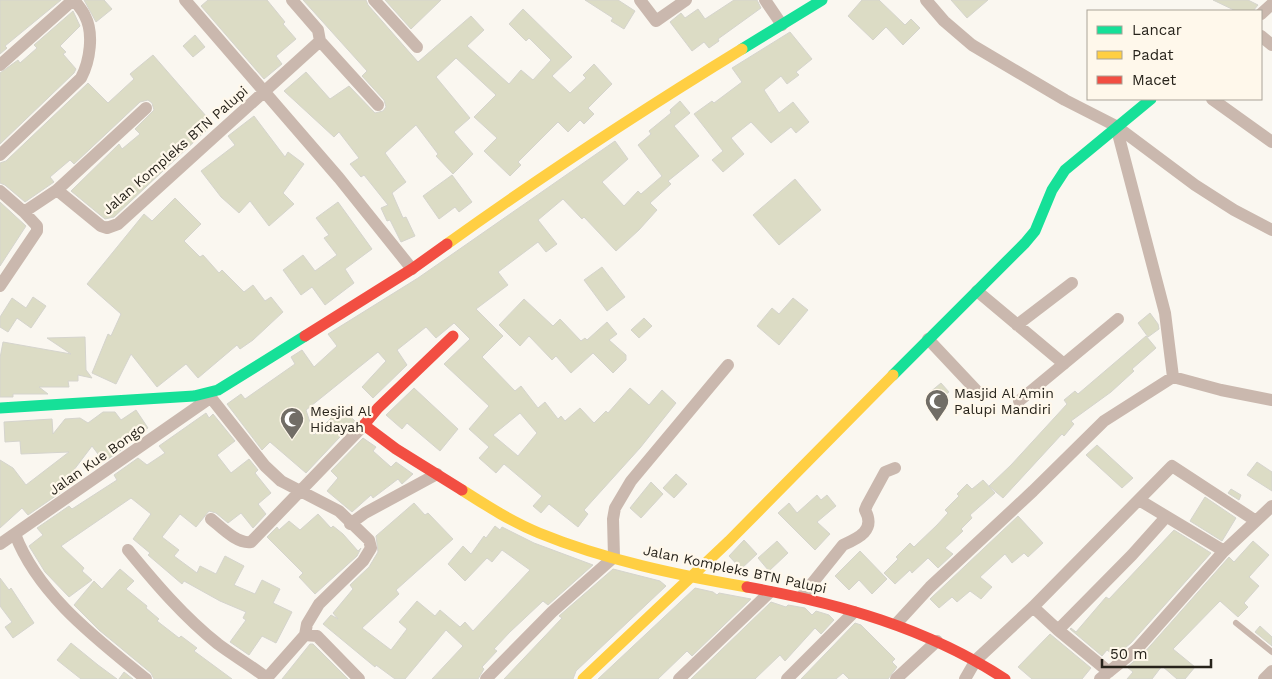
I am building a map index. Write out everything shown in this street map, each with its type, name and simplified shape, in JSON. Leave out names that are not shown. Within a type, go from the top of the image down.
[{"type":"street","points":[[0,65],[73,0],[86,18],[90,40],[85,70],[81,78],[0,155]]},
{"type":"street","name":"Jalan Kompleks BTN Palupi","points":[[185,0],[339,178],[412,269]]},
{"type":"street","points":[[292,0],[318,30],[320,41],[378,105]]},
{"type":"street","points":[[374,0],[416,47]]},
{"type":"street","points":[[640,0],[656,21],[686,0]]},
{"type":"street","points":[[765,0],[782,25]]},
{"type":"street","points":[[0,408],[209,396],[412,269],[520,191],[641,111],[822,0]]},
{"type":"street","points":[[926,0],[944,21],[972,45],[1065,100],[1116,126],[1195,185],[1234,210],[1272,230]]},
{"type":"street","points":[[1262,13],[1272,4]]},
{"type":"street","name":"Jalan Kompleks BTN Palupi","points":[[57,190],[102,226],[113,227],[320,41]]},
{"type":"street","points":[[583,679],[692,577],[1035,231],[1052,190],[1065,170],[1150,100]]},
{"type":"street","points":[[1213,100],[1272,142]]},
{"type":"street","points":[[24,212],[57,190],[146,108]]},
{"type":"street","points":[[1116,126],[1165,313],[1173,377]]},
{"type":"street","points":[[0,190],[37,226],[38,231],[0,286]]},
{"type":"street","points":[[1017,325],[1072,283]]},
{"type":"street","points":[[976,291],[1064,364]]},
{"type":"street","points":[[1019,402],[1118,319]]},
{"type":"street","points":[[211,519],[235,536],[251,542],[364,425],[378,408],[453,336]]},
{"type":"street","points":[[928,339],[976,390]]},
{"type":"street","points":[[486,679],[552,612],[614,557],[613,519],[615,508],[631,481],[728,365]]},
{"type":"street","points":[[896,624],[930,587],[1033,491],[1104,421],[1173,377],[1221,390],[1272,400]]},
{"type":"street","points":[[128,550],[162,591],[192,621],[217,643],[267,679],[305,634],[307,624],[319,604],[370,553],[369,540],[350,524],[339,511],[281,481],[266,466],[209,396]]},
{"type":"street","name":"Jalan Kue Bongo","points":[[0,544],[209,396]]},
{"type":"street","name":"Jalan Kompleks BTN Palupi","points":[[364,425],[396,449],[502,516],[538,533],[582,549],[692,577],[770,592],[802,596],[896,624],[938,641],[976,660],[1006,679]]},
{"type":"street","points":[[965,679],[976,660],[1033,607],[1172,466],[1256,521]]},
{"type":"street","points":[[802,596],[843,545],[853,543],[869,526],[870,519],[865,510],[867,505],[885,472],[895,468]]},
{"type":"street","points":[[350,524],[365,513],[437,474]]},
{"type":"street","points":[[1139,500],[1224,551]]},
{"type":"street","points":[[1033,607],[1105,675],[1137,649],[1224,551],[1272,506]]},
{"type":"street","points":[[1058,630],[1132,555],[1166,516]]},
{"type":"street","points":[[15,534],[30,566],[56,597],[111,650],[146,679]]},
{"type":"street","points":[[679,679],[770,592]]},
{"type":"street","points":[[787,679],[854,612]]},
{"type":"street","points":[[305,634],[317,636],[359,679]]},
{"type":"street","points":[[896,679],[938,641]]},
{"type":"street","points":[[1264,679],[1272,671]]},
{"type":"lane","points":[[1236,622],[1272,652]]},
{"type":"building","points":[[0,0],[61,0],[5,46],[7,48],[0,54]]},
{"type":"building","points":[[84,0],[104,0],[112,9],[96,22]]},
{"type":"building","points":[[208,0],[267,0],[296,39],[276,56],[282,64],[264,79],[201,6]]},
{"type":"building","points":[[303,0],[366,0],[368,5],[418,62],[471,16],[484,30],[467,46],[509,84],[521,70],[533,80],[551,60],[529,38],[526,41],[509,24],[523,9],[572,57],[552,76],[570,93],[586,78],[583,75],[594,64],[612,84],[588,108],[594,114],[584,124],[580,120],[568,132],[558,122],[518,162],[521,165],[510,176],[484,151],[497,138],[474,117],[496,95],[456,58],[436,77],[470,118],[454,132],[473,154],[453,174],[436,156],[438,154],[416,125],[385,153],[406,182],[392,193],[403,218],[406,217],[415,236],[401,242],[390,220],[387,221],[381,208],[388,205],[364,175],[361,177],[350,164],[359,158],[339,132],[334,137],[284,91],[306,72],[330,99],[349,86],[375,113],[383,111],[386,107],[384,100],[362,76],[367,71]]},
{"type":"building","points":[[385,0],[441,0],[411,29]]},
{"type":"building","points":[[585,0],[618,0],[635,11],[624,29],[611,21],[613,18]]},
{"type":"building","points":[[734,0],[757,0],[761,8],[718,39],[719,41],[709,48],[704,42],[692,51],[670,22],[681,13],[685,18],[698,9],[705,19]]},
{"type":"building","points":[[862,0],[879,0],[905,25],[911,19],[920,28],[903,45],[886,27],[873,40],[848,16]]},
{"type":"building","points":[[951,0],[988,0],[967,18]]},
{"type":"building","points":[[1213,0],[1248,0],[1258,5],[1254,10],[1234,10]]},
{"type":"building","points":[[73,11],[80,26],[60,46],[66,52],[63,54],[76,69],[74,73],[0,144],[0,73],[18,60],[20,63],[37,48],[34,45]]},
{"type":"building","points":[[790,32],[812,59],[796,72],[799,75],[787,84],[781,76],[764,90],[779,113],[793,102],[809,122],[796,133],[791,127],[771,143],[751,122],[731,138],[744,154],[723,172],[712,160],[723,151],[694,114],[712,101],[714,103],[742,82],[732,68]]},
{"type":"building","points":[[195,35],[205,47],[193,57],[183,46]]},
{"type":"building","points":[[153,55],[213,124],[114,217],[105,219],[71,191],[119,144],[122,149],[140,134],[135,129],[154,110],[152,103],[148,100],[140,102],[74,164],[70,160],[50,177],[54,182],[25,202],[0,183],[0,163],[6,161],[88,83],[108,103],[134,79],[130,74]]},
{"type":"building","points":[[680,101],[690,113],[674,126],[699,156],[668,181],[671,184],[650,203],[657,210],[639,230],[616,251],[584,217],[582,219],[563,199],[538,220],[557,244],[546,252],[538,242],[498,272],[508,285],[476,309],[503,336],[482,357],[515,391],[521,386],[538,408],[545,402],[558,419],[561,416],[565,421],[580,408],[594,423],[606,411],[608,413],[630,388],[649,405],[662,390],[676,403],[640,448],[584,510],[588,514],[578,527],[549,504],[541,513],[533,506],[542,496],[504,464],[496,473],[479,458],[489,447],[469,429],[489,406],[444,364],[470,339],[454,323],[436,338],[426,327],[397,350],[407,365],[373,398],[362,387],[386,361],[378,352],[306,410],[314,435],[334,415],[337,418],[344,410],[355,421],[306,473],[270,442],[262,450],[227,404],[241,394],[245,399],[295,364],[291,357],[302,350],[314,367],[337,346],[328,334],[418,278],[615,141],[628,159],[602,182],[624,206],[638,191],[641,194],[662,176],[638,145],[651,134],[649,131],[671,113],[670,110]],"holes":[[[520,413],[537,433],[518,456],[493,435]]]},
{"type":"building","points":[[254,116],[285,157],[288,152],[304,164],[283,193],[294,204],[269,226],[250,201],[239,213],[221,197],[201,171],[235,145],[228,136]]},
{"type":"building","points":[[452,175],[472,202],[459,212],[455,207],[439,219],[423,196]]},
{"type":"building","points":[[795,179],[821,210],[779,245],[753,215]]},
{"type":"building","points":[[175,198],[201,224],[184,241],[200,257],[203,255],[219,273],[222,270],[244,292],[253,285],[265,301],[271,297],[283,312],[253,340],[240,349],[237,345],[198,378],[186,364],[157,387],[131,354],[116,384],[92,373],[108,334],[111,336],[121,314],[87,284],[144,214],[152,221]]},
{"type":"building","points":[[0,202],[26,226],[0,266]]},
{"type":"building","points":[[338,202],[372,249],[345,269],[354,283],[325,305],[312,287],[301,295],[283,270],[303,255],[315,271],[337,255],[324,238],[329,235],[316,218]]},
{"type":"building","points":[[602,267],[625,297],[607,311],[584,280]]},
{"type":"building","points":[[33,297],[46,306],[31,328],[17,318],[8,332],[0,327],[0,317],[12,298],[26,308]]},
{"type":"building","points":[[793,298],[808,310],[779,345],[757,326],[772,308],[779,314]]},
{"type":"building","points":[[524,299],[553,326],[560,319],[581,341],[585,338],[587,340],[607,322],[617,334],[609,340],[626,355],[626,360],[613,373],[593,353],[571,373],[556,356],[552,360],[529,336],[520,346],[499,325]]},
{"type":"building","points":[[1150,313],[1158,324],[1159,329],[1148,337],[1138,323]]},
{"type":"building","points":[[644,318],[652,326],[639,338],[631,330]]},
{"type":"building","points":[[1146,336],[1156,348],[1132,369],[1134,371],[1111,392],[1071,421],[1074,424],[1064,436],[1062,434],[1003,498],[989,486],[1067,404],[1064,400],[1075,391],[1078,394]]},
{"type":"building","points":[[85,337],[86,370],[92,378],[78,375],[78,381],[68,381],[69,387],[39,387],[48,394],[13,394],[13,397],[0,397],[0,358],[3,342],[71,354],[47,338]]},
{"type":"building","points":[[941,383],[949,392],[936,402],[929,393]]},
{"type":"building","points":[[414,388],[458,429],[440,451],[407,423],[402,429],[386,415]]},
{"type":"building","points":[[136,410],[148,428],[122,444],[125,447],[104,462],[92,446],[58,491],[60,493],[28,515],[22,508],[0,528],[0,460],[13,468],[26,485],[69,452],[21,454],[20,441],[5,442],[4,422],[52,419],[53,434],[65,419],[80,418],[88,423],[103,412],[115,412],[121,420]]},
{"type":"building","points":[[206,413],[209,418],[213,414],[235,441],[217,455],[231,473],[249,459],[258,470],[255,473],[271,493],[258,504],[266,514],[253,528],[241,513],[228,523],[216,513],[209,511],[196,527],[180,514],[162,537],[179,550],[174,556],[197,573],[200,566],[216,574],[225,556],[244,566],[234,585],[255,594],[262,580],[280,589],[273,603],[292,612],[276,643],[262,636],[249,655],[230,642],[246,620],[243,618],[246,612],[220,601],[184,581],[182,584],[148,555],[150,553],[133,539],[151,514],[131,498],[61,546],[84,568],[82,571],[92,580],[69,597],[45,572],[29,546],[43,535],[37,528],[69,506],[72,509],[117,480],[114,475],[138,458],[147,465],[165,453],[159,446]]},
{"type":"building","points":[[363,438],[376,447],[373,451],[391,467],[396,462],[413,474],[402,484],[398,479],[373,498],[371,495],[352,512],[327,491],[338,478],[331,471]]},
{"type":"building","points":[[1097,445],[1133,478],[1122,488],[1086,455]]},
{"type":"building","points":[[1257,462],[1272,472],[1272,491],[1247,475]]},
{"type":"building","points":[[676,474],[687,484],[674,498],[663,488]]},
{"type":"building","points":[[983,480],[995,493],[970,515],[972,518],[961,529],[963,531],[945,548],[953,554],[938,568],[928,558],[912,573],[910,570],[895,584],[884,573],[898,559],[896,557],[910,543],[914,547],[937,525],[948,513],[945,510],[959,496],[957,494],[967,484],[972,489]]},
{"type":"building","points":[[651,482],[663,494],[641,518],[630,508]]},
{"type":"building","points":[[1231,489],[1241,495],[1239,500],[1228,493]]},
{"type":"building","points":[[817,495],[821,500],[827,495],[836,506],[817,522],[830,534],[815,550],[778,513],[789,503],[797,513]]},
{"type":"building","points":[[1205,497],[1236,518],[1222,541],[1190,521]]},
{"type":"building","points":[[414,503],[425,515],[428,513],[453,539],[396,590],[399,594],[362,628],[391,650],[407,629],[399,622],[417,601],[435,616],[440,610],[460,627],[465,622],[473,631],[530,570],[502,550],[492,562],[487,558],[465,581],[448,564],[463,546],[471,554],[484,536],[486,538],[495,526],[500,530],[502,527],[534,543],[593,565],[548,605],[543,601],[510,632],[494,649],[497,651],[482,667],[484,669],[478,679],[432,679],[463,646],[446,630],[405,679],[395,679],[376,665],[375,667],[323,624],[331,615],[338,619],[333,613],[353,589],[350,585],[369,567],[378,552],[376,536]]},
{"type":"building","points":[[318,514],[331,528],[333,526],[343,534],[358,551],[361,548],[357,556],[315,594],[299,577],[303,573],[267,537],[277,527],[279,530],[289,521],[300,530]]},
{"type":"building","points":[[1018,516],[1043,543],[1028,557],[1024,553],[1012,563],[1005,554],[980,577],[992,587],[981,599],[970,591],[957,602],[952,597],[939,608],[930,599]]},
{"type":"building","points":[[1174,530],[1211,553],[1131,643],[1115,656],[1107,650],[1102,656],[1070,629],[1076,632],[1106,597],[1109,599]]},
{"type":"building","points":[[744,540],[757,554],[741,569],[729,556]]},
{"type":"building","points":[[777,541],[788,553],[769,571],[758,558]]},
{"type":"building","points":[[1253,541],[1269,555],[1249,577],[1259,586],[1244,603],[1248,607],[1238,617],[1220,601],[1173,649],[1195,667],[1185,679],[1177,679],[1162,666],[1152,679],[1127,679],[1133,672],[1127,667],[1143,654],[1229,557],[1234,562]]},
{"type":"building","points":[[860,551],[887,579],[872,594],[859,580],[849,590],[835,576]]},
{"type":"building","points":[[120,569],[134,581],[126,589],[147,606],[146,608],[159,619],[157,621],[179,638],[181,636],[197,648],[194,651],[232,679],[154,679],[151,673],[99,630],[74,605],[94,581],[102,589]]},
{"type":"building","points":[[613,569],[660,581],[666,586],[576,671],[573,679],[504,679],[562,618],[559,616]]},
{"type":"building","points":[[0,578],[9,590],[11,588],[34,623],[13,638],[5,627],[12,622],[0,606]]},
{"type":"building","points":[[695,588],[713,592],[717,595],[719,593],[751,599],[692,656],[687,651],[658,679],[598,679]]},
{"type":"building","points":[[771,602],[786,607],[788,605],[805,608],[812,615],[816,611],[829,615],[834,620],[821,634],[815,628],[785,661],[780,655],[755,679],[691,679]]},
{"type":"building","points":[[855,623],[861,625],[895,659],[892,662],[897,667],[888,679],[849,679],[843,673],[836,679],[801,679]]},
{"type":"building","points":[[1260,626],[1272,637],[1272,646],[1255,632]]},
{"type":"building","points":[[1050,634],[1091,668],[1082,679],[1032,679],[1018,667]]},
{"type":"building","points":[[71,643],[117,679],[81,679],[57,660]]},
{"type":"building","points":[[310,644],[313,644],[348,679],[282,679]]},
{"type":"building","points":[[124,672],[133,679],[119,679]]},
{"type":"traffic: fast","points":[[742,49],[822,0]]},
{"type":"traffic: fast","points":[[893,375],[1025,243],[1035,231],[1052,190],[1065,170],[1150,100]]},
{"type":"traffic: fast","points":[[0,408],[194,396],[218,390],[305,336]]},
{"type":"traffic: slow","points":[[447,244],[593,144],[742,49]]},
{"type":"traffic: slow","points":[[583,679],[729,541],[893,375]]},
{"type":"traffic: slow","points":[[462,490],[519,524],[564,543],[642,566],[747,587]]},
{"type":"traffic: jam","points":[[305,336],[412,269],[447,244]]},
{"type":"traffic: jam","points":[[453,336],[378,408],[364,425],[396,449],[462,490]]},
{"type":"traffic: jam","points":[[747,587],[815,601],[881,620],[945,645],[1005,679]]},
{"type":"place","name":"Masjid Al Amin Palupi Mandiri","points":[[937,422]]},
{"type":"place","name":"Mesjid Al Hidayah","points":[[292,440]]}]
